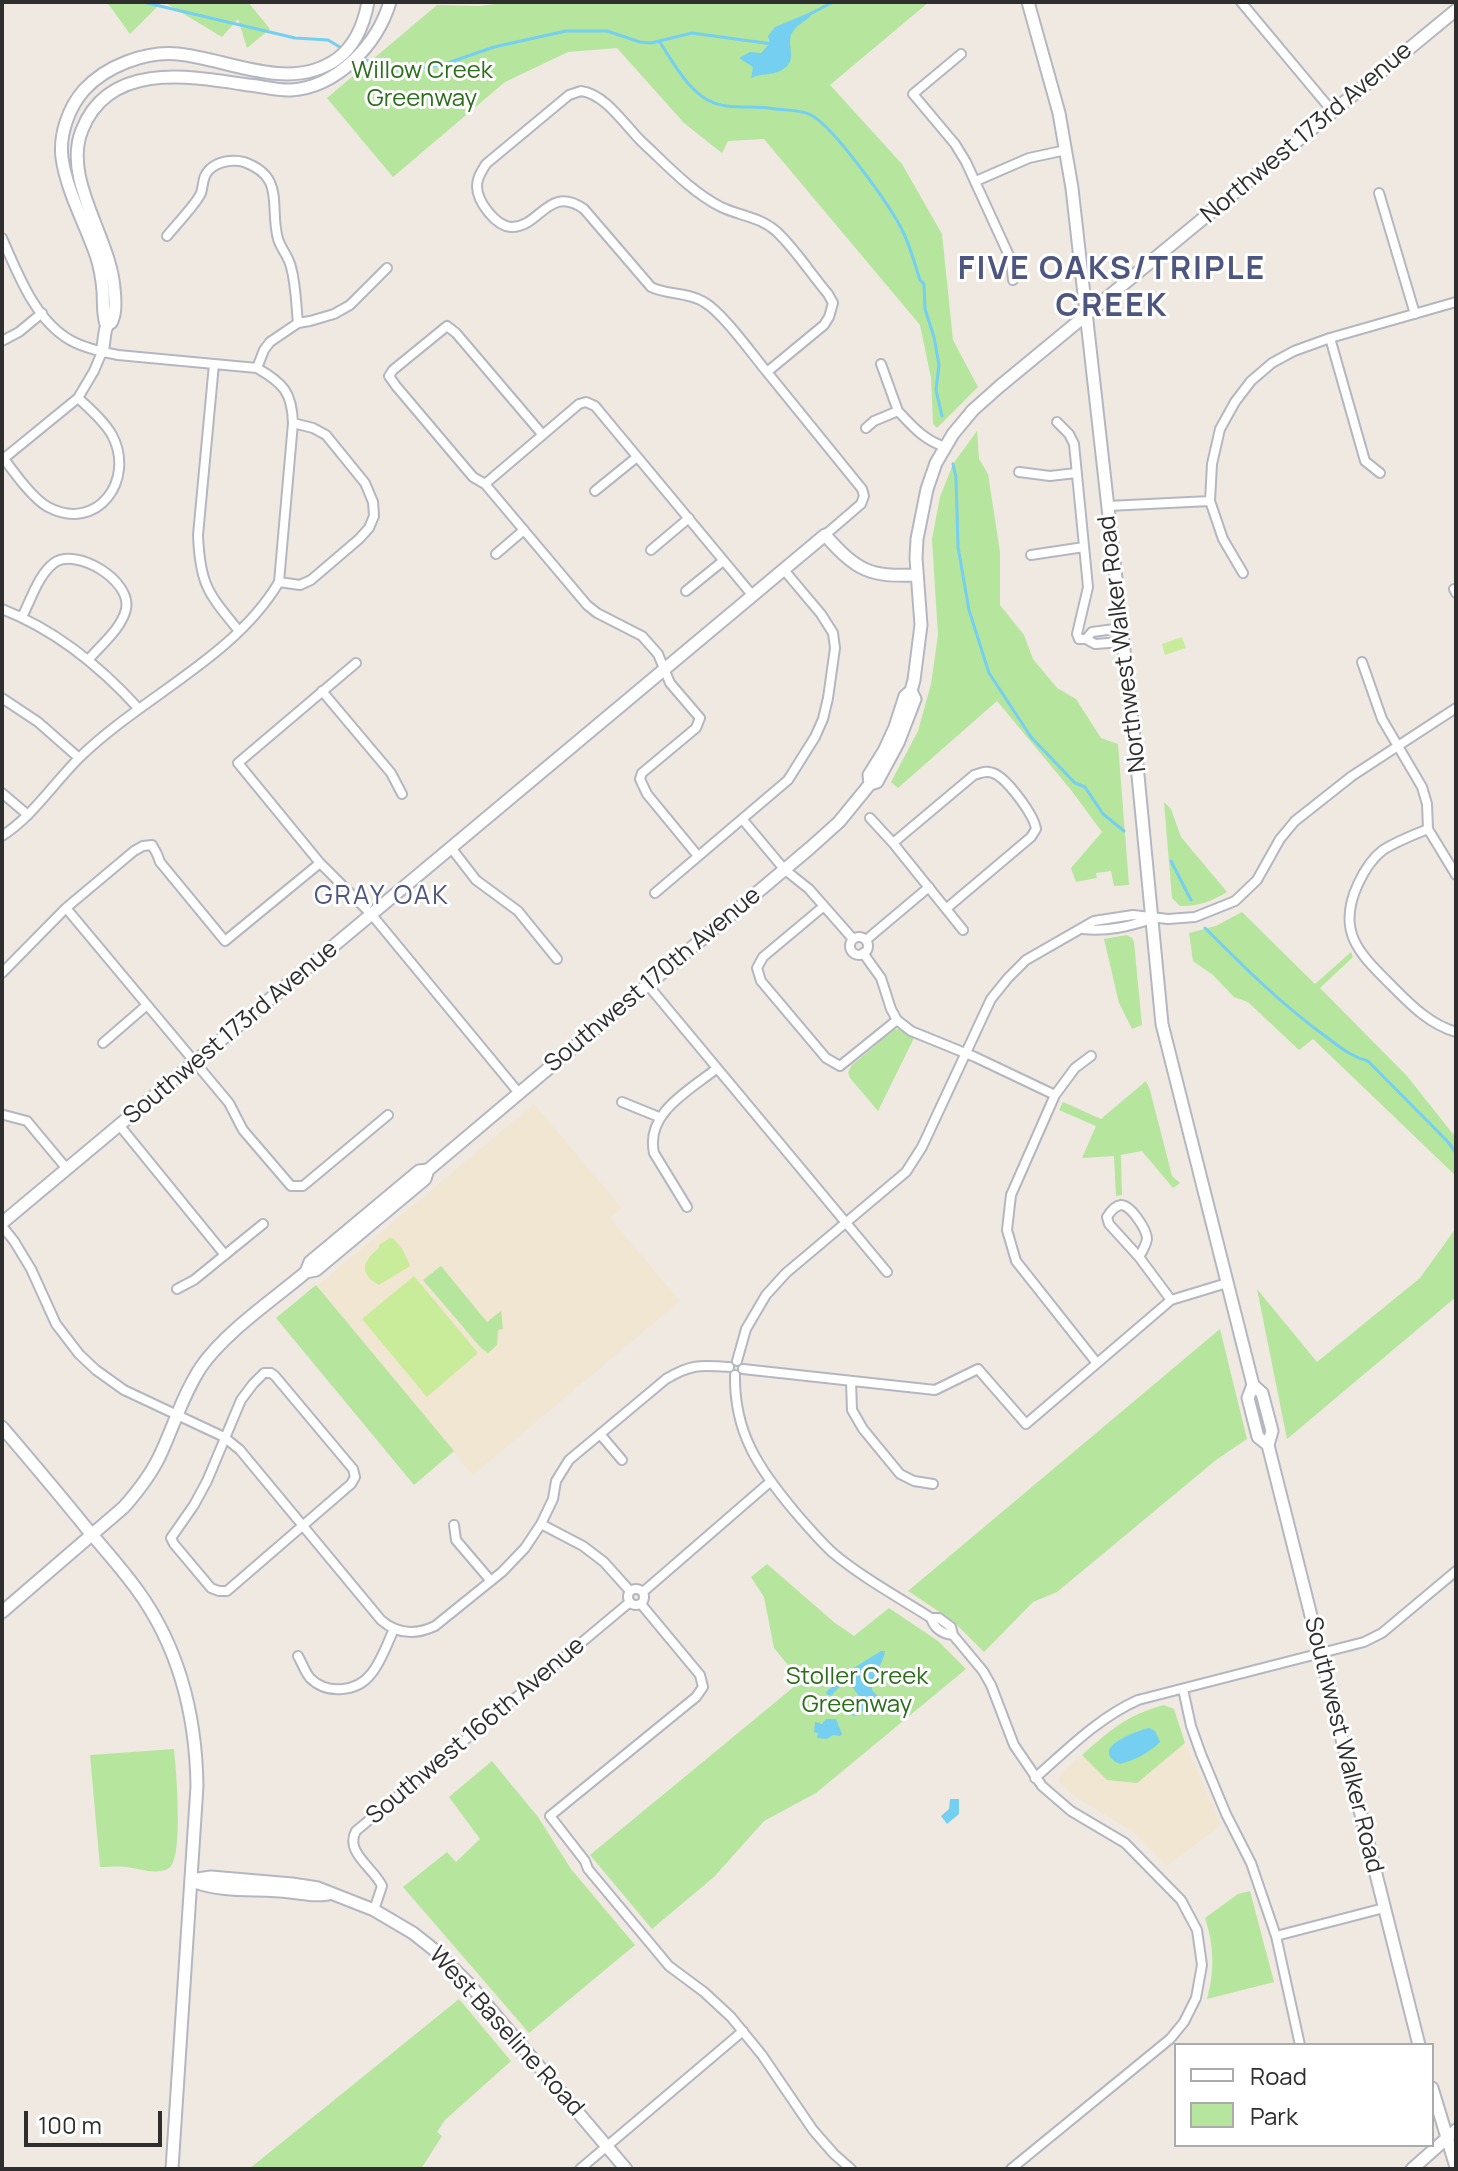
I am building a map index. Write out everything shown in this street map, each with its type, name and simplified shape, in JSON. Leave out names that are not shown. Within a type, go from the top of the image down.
[{"type":"main road","points":[[359,46],[368,2]]},
{"type":"main road","points":[[102,352],[107,327],[113,320],[114,287],[111,268],[77,162],[81,133],[100,102],[121,86],[156,78],[207,79],[288,90],[317,83],[380,26],[390,2]]},
{"type":"main road","name":"Northwest Walker Road","points":[[1028,2],[1052,85],[1066,150],[1122,628],[1162,1024],[1227,1283]]},
{"type":"main road","name":"Northwest 173rd Avenue","points":[[917,575],[917,539],[924,498],[936,463],[963,421],[1086,315],[1456,10]]},
{"type":"main road","points":[[107,327],[103,318],[99,264],[70,187],[62,156],[67,118],[86,88],[117,66],[156,55],[176,54],[287,75],[342,63]]},
{"type":"main road","points":[[753,596],[825,535],[848,560],[864,570],[888,575],[917,575]]},
{"type":"main road","name":"Southwest 170th Avenue","points":[[2,1612],[124,1507],[138,1490],[161,1452],[188,1389],[210,1355],[306,1272],[316,1270],[329,1260],[425,1179],[428,1170],[839,822],[870,784],[877,782],[903,734],[915,699],[911,691],[921,626],[917,575]]},
{"type":"main road","name":"Southwest 173rd Avenue","points":[[2,1225],[753,596]]},
{"type":"main road","name":"Southwest Walker Road","points":[[1227,1283],[1253,1385],[1262,1393],[1272,1431],[1268,1445],[1418,2043]]},
{"type":"main road","points":[[2,1427],[144,1600],[164,1637],[182,1683],[193,1728],[197,1771],[172,2169]]},
{"type":"main road","name":"West Baseline Road","points":[[191,1880],[211,1887],[314,1896],[329,1894],[374,1910],[413,1933],[449,1962],[626,2169]]},
{"type":"main road","points":[[1434,2093],[1451,2134],[1456,2167]]},
{"type":"main road","points":[[1412,2169],[1451,2134]]},
{"type":"street","points":[[1241,2],[1333,112]]},
{"type":"street","points":[[961,54],[913,94],[960,151],[1011,260],[1013,280]]},
{"type":"street","points":[[767,372],[824,325],[833,303],[828,294],[777,232],[759,219],[723,208],[694,190],[626,127],[602,99],[592,92],[581,91],[569,95],[486,164],[478,177],[477,190],[481,201],[500,224],[511,227],[522,225],[551,204],[562,201],[575,203],[584,209],[651,287],[705,302],[719,315],[862,489],[864,496],[861,504],[825,535]]},
{"type":"street","points":[[976,181],[1029,158],[1066,150]]},
{"type":"street","points":[[167,236],[201,194],[208,170],[221,162],[238,160],[254,166],[268,176],[273,189],[275,227],[291,263],[298,323]]},
{"type":"street","points":[[1379,193],[1415,314]]},
{"type":"street","points":[[2,836],[28,815],[79,758],[257,615],[279,582],[293,423],[291,399],[286,390],[273,377],[257,368],[102,352],[72,341],[42,313],[3,244]]},
{"type":"street","points":[[257,368],[270,342],[298,323],[334,314],[350,305],[387,268]]},
{"type":"street","points":[[1243,573],[1223,539],[1210,501],[1212,464],[1220,429],[1251,381],[1272,363],[1294,351],[1456,302]]},
{"type":"street","points":[[2,341],[42,313]]},
{"type":"street","points":[[542,434],[447,326],[389,376],[473,477],[485,484],[587,605],[642,636],[658,654],[670,683],[700,718],[696,728],[642,773],[640,779],[647,794],[698,856]]},
{"type":"street","points":[[1330,338],[1365,461],[1380,473]]},
{"type":"street","points":[[78,398],[105,424],[118,451],[120,465],[113,492],[105,502],[79,513],[62,512],[38,500],[2,458],[78,398],[102,352]]},
{"type":"street","points":[[214,364],[198,535],[199,561],[204,581],[213,598],[239,631]]},
{"type":"street","points":[[881,364],[898,411],[931,443],[945,447]]},
{"type":"street","points":[[485,484],[542,434],[579,404],[586,402],[595,406],[753,596]]},
{"type":"street","points":[[866,428],[874,421],[898,411]]},
{"type":"street","points":[[1057,422],[1072,439],[1088,587],[1077,634],[1079,639],[1095,644],[1123,642]]},
{"type":"street","points":[[279,582],[300,585],[311,580],[359,539],[374,516],[373,502],[365,483],[326,435],[293,423]]},
{"type":"street","points":[[595,491],[637,457]]},
{"type":"street","points":[[1019,472],[1050,476],[1076,473]]},
{"type":"street","points":[[1108,506],[1210,501]]},
{"type":"street","points":[[651,550],[689,518]]},
{"type":"street","points":[[496,554],[524,530]]},
{"type":"street","points":[[1031,555],[1084,547]]},
{"type":"street","points":[[22,617],[44,573],[63,559],[85,561],[106,573],[118,583],[127,607],[120,623],[89,659]]},
{"type":"street","points":[[686,591],[723,561]]},
{"type":"street","points":[[655,893],[777,791],[795,771],[815,737],[828,698],[835,648],[833,633],[784,570]]},
{"type":"street","points":[[2,609],[22,617],[89,659],[139,709]]},
{"type":"street","points":[[1086,639],[1092,632],[1122,628]]},
{"type":"street","points":[[1362,662],[1382,719],[1422,787],[1427,804],[1428,829],[1456,875]]},
{"type":"street","points":[[356,663],[238,763],[320,863],[372,915],[519,1093]]},
{"type":"street","points":[[322,691],[391,773],[402,794]]},
{"type":"street","points":[[2,698],[38,722],[79,758]]},
{"type":"street","points":[[1011,2169],[1170,2039],[1184,2022],[1196,1998],[1202,1965],[1197,1930],[1181,1900],[1125,1843],[1071,1811],[1035,1778],[1014,1745],[983,1671],[953,1635],[946,1634],[933,1625],[931,1618],[832,1552],[770,1482],[745,1438],[736,1406],[736,1368],[746,1329],[766,1295],[786,1273],[906,1172],[922,1147],[991,999],[1026,960],[1094,921],[1133,915],[1195,917],[1235,901],[1257,880],[1280,839],[1295,821],[1352,776],[1456,708]]},
{"type":"street","points":[[893,843],[974,775],[985,771],[995,773],[1032,814],[1036,829],[1031,837],[947,908]]},
{"type":"street","points":[[2,793],[28,815]]},
{"type":"street","points":[[870,818],[963,930]]},
{"type":"street","points":[[743,820],[784,869],[809,889],[853,939]]},
{"type":"street","points":[[1428,829],[1394,844],[1372,860],[1365,868],[1351,900],[1348,916],[1358,949],[1366,960],[1419,1012],[1456,1032]]},
{"type":"street","points":[[2,973],[66,908],[143,846],[152,845],[160,862],[225,941],[320,863]]},
{"type":"street","points":[[452,849],[476,880],[518,911],[557,959]]},
{"type":"street","points":[[866,940],[929,887]]},
{"type":"street","points":[[824,906],[763,957],[757,968],[761,981],[826,1058],[840,1066],[897,1020]]},
{"type":"street","points":[[66,908],[229,1103],[243,1130],[291,1186],[303,1186],[388,1115]]},
{"type":"street","points":[[863,953],[852,951],[850,945],[853,939],[859,937],[866,940]]},
{"type":"street","points":[[863,953],[867,947],[866,940]]},
{"type":"street","points":[[863,953],[881,978],[897,1020],[911,1031],[1055,1095]]},
{"type":"street","points":[[647,984],[887,1272]]},
{"type":"street","points":[[103,1043],[147,1005]]},
{"type":"street","points":[[1091,1056],[1075,1068],[1055,1095],[1011,1195],[1007,1230],[1016,1261],[1096,1362]]},
{"type":"street","points":[[687,1207],[654,1153],[652,1137],[659,1117],[716,1069]]},
{"type":"street","points":[[622,1102],[659,1117]]},
{"type":"street","points":[[4,1115],[27,1121],[67,1169]]},
{"type":"street","points":[[120,1126],[225,1255]]},
{"type":"street","points":[[1139,1257],[1147,1240],[1145,1228],[1127,1206],[1113,1208],[1107,1217],[1109,1224],[1171,1300]]},
{"type":"street","points":[[177,1289],[194,1280],[263,1224]]},
{"type":"street","points":[[2,1225],[31,1269],[56,1324],[79,1354],[124,1390],[224,1437],[240,1450],[381,1620],[394,1629],[408,1633],[435,1626],[491,1581],[525,1548],[541,1524],[553,1499],[556,1481],[569,1460],[682,1369],[700,1365],[935,1390],[978,1369],[1026,1424],[1171,1300],[1227,1283]]},
{"type":"street","points":[[264,1373],[271,1373],[353,1469],[355,1477],[351,1484],[227,1591],[219,1591],[211,1588],[171,1538],[207,1481],[224,1437],[241,1400],[264,1373]]},
{"type":"street","points":[[851,1381],[852,1410],[863,1429],[900,1474],[914,1481],[933,1484]]},
{"type":"street","points":[[600,1434],[622,1460]]},
{"type":"street","points":[[643,1592],[770,1482]]},
{"type":"street","points":[[541,1524],[583,1546],[604,1562],[630,1591]]},
{"type":"street","points":[[454,1525],[456,1540],[491,1581]]},
{"type":"street","points":[[1035,1778],[1119,1709],[1138,1700],[1364,1642],[1382,1633],[1456,1571]]},
{"type":"street","points":[[641,1604],[634,1605],[627,1596],[637,1589],[643,1592]]},
{"type":"street","points":[[641,1604],[643,1592]]},
{"type":"street","name":"Southwest 166th Avenue","points":[[374,1910],[382,1886],[353,1847],[352,1839],[356,1831],[630,1602]]},
{"type":"street","points":[[641,1604],[700,1675],[703,1687],[696,1697],[550,1816],[588,1869],[669,1966],[704,1992],[743,2031],[813,2130],[851,2169]]},
{"type":"street","points":[[298,1656],[308,1676],[320,1685],[336,1690],[348,1689],[366,1680],[373,1672],[394,1629]]},
{"type":"street","points":[[1183,1689],[1201,1754],[1251,1863],[1276,1936],[1300,2043]]},
{"type":"street","points":[[1276,1936],[1384,1908]]},
{"type":"street","points":[[580,2169],[743,2031]]},
{"type":"shaded area","points":[[534,1104],[622,1208],[610,1218],[680,1301],[473,1475],[317,1286]]},
{"type":"shaded area","points":[[1185,1743],[1221,1825],[1167,1866],[1132,1831],[1077,1798],[1059,1782],[1061,1773],[1082,1755],[1107,1780],[1137,1782]]},
{"type":"green space","points":[[107,2],[162,2],[130,34]]},
{"type":"green space","points":[[164,2],[248,2],[270,29],[247,48],[238,19],[222,37]]},
{"type":"green space","name":"Willow Creek Greenway","points":[[511,2],[929,2],[830,85],[902,164],[942,234],[953,340],[978,387],[937,428],[933,424],[931,378],[920,325],[764,139],[728,141],[722,153],[684,123],[617,48],[568,52],[505,82],[393,177],[327,98],[437,5],[480,6]]},
{"type":"green space","points":[[977,431],[979,459],[988,474],[1000,552],[1000,605],[1024,635],[1033,659],[1057,688],[1076,699],[1101,738],[1118,744],[1129,885],[1114,886],[1111,871],[1096,873],[1097,878],[1076,882],[1071,868],[1102,832],[997,701],[898,788],[891,782],[918,731],[931,684],[938,635],[932,539],[940,497],[953,464]]},
{"type":"green space","points":[[1182,637],[1186,648],[1165,655],[1162,644]]},
{"type":"green space","points":[[1164,802],[1171,809],[1181,837],[1227,892],[1192,906],[1180,906],[1172,898]]},
{"type":"green space","points":[[1242,912],[1315,984],[1351,952],[1353,957],[1320,988],[1407,1076],[1453,1134],[1456,1133],[1456,1176],[1313,1039],[1299,1050],[1248,1002],[1234,997],[1213,975],[1193,961],[1189,933],[1216,926]]},
{"type":"green space","points":[[1127,935],[1134,942],[1142,1025],[1132,1029],[1119,1003],[1104,939]]},
{"type":"green space","points":[[899,1029],[914,1038],[878,1111],[848,1072],[852,1065]]},
{"type":"green space","points":[[1146,1081],[1172,1176],[1180,1183],[1173,1188],[1142,1151],[1121,1155],[1122,1195],[1116,1196],[1114,1156],[1082,1158],[1096,1126],[1059,1110],[1063,1102],[1101,1119]]},
{"type":"green space","points":[[1456,1228],[1456,1297],[1287,1439],[1257,1289],[1317,1362],[1420,1278]]},
{"type":"green space","points":[[390,1238],[403,1250],[410,1266],[379,1285],[368,1276],[366,1262],[379,1245]]},
{"type":"green space","points":[[441,1266],[487,1322],[501,1311],[503,1329],[498,1330],[497,1345],[488,1353],[423,1280]]},
{"type":"green space","points":[[414,1276],[478,1353],[427,1397],[362,1319]]},
{"type":"green space","points":[[316,1285],[454,1451],[414,1485],[276,1318]]},
{"type":"green space","name":"Stoller Creek Greenway","points":[[1220,1329],[1247,1439],[1216,1460],[1057,1592],[1033,1602],[984,1652],[953,1621],[908,1591]]},
{"type":"green space","name":"Stoller Creek Greenway","points":[[767,1564],[854,1636],[889,1608],[938,1641],[966,1669],[816,1793],[764,1821],[714,1877],[652,1929],[590,1855],[801,1681],[774,1648],[764,1597],[751,1577]]},
{"type":"green space","points":[[1164,1705],[1174,1709],[1185,1743],[1137,1783],[1107,1780],[1082,1755],[1120,1724]]},
{"type":"green space","points":[[174,1749],[178,1831],[174,1861],[169,1868],[159,1871],[100,1867],[90,1755]]},
{"type":"green space","points":[[492,1761],[538,1817],[571,1869],[635,1945],[529,2033],[403,1887],[447,1852],[456,1862],[480,1839],[449,1797]]},
{"type":"green space","points":[[1250,1891],[1274,1982],[1207,1999],[1212,1958],[1205,1918],[1238,1894]]},
{"type":"green space","points":[[459,1999],[511,2061],[445,2120],[437,2132],[442,2136],[421,2169],[249,2169]]},
{"type":"water","points":[[811,12],[810,17],[791,35],[790,63],[778,72],[751,78],[753,67],[739,58],[750,52],[761,53],[770,43],[768,36],[775,27]]},
{"type":"water","points":[[885,1651],[872,1690],[881,1700],[855,1716],[850,1714],[860,1707],[862,1700],[850,1684],[843,1683],[831,1696],[826,1694],[827,1691],[852,1669]]},
{"type":"water","points":[[826,1719],[836,1719],[842,1734],[840,1736],[817,1738],[815,1722],[822,1724]]},
{"type":"water","points":[[1149,1728],[1155,1731],[1160,1742],[1156,1746],[1142,1756],[1120,1764],[1111,1758],[1109,1752],[1117,1742]]},
{"type":"water","points":[[950,1799],[959,1799],[959,1814],[947,1824],[941,1816],[949,1809]]},
{"type":"waterway","points":[[143,2],[295,38],[328,40],[355,56]]},
{"type":"waterway","points":[[810,14],[833,2]]},
{"type":"waterway","points":[[362,59],[402,70],[442,65],[494,47],[566,31],[607,31],[651,43],[692,33],[772,44]]},
{"type":"waterway","points":[[659,41],[679,72],[704,98],[727,106],[794,110],[811,115],[834,135],[862,170],[898,222],[924,284],[925,309],[939,365],[936,390],[942,416]]},
{"type":"waterway","points":[[953,464],[958,547],[969,610],[989,673],[1031,737],[1075,783],[1085,787],[1103,814],[1124,831]]},
{"type":"waterway","points":[[1171,861],[1191,900]]},
{"type":"waterway","points":[[1205,928],[1293,1011],[1345,1051],[1368,1061],[1456,1153]]},
{"type":"district","name":"FIVE OAKS/TRIPLE CREEK","points":[[1112,288]]},
{"type":"district","name":"GRAY OAK","points":[[382,897]]}]
